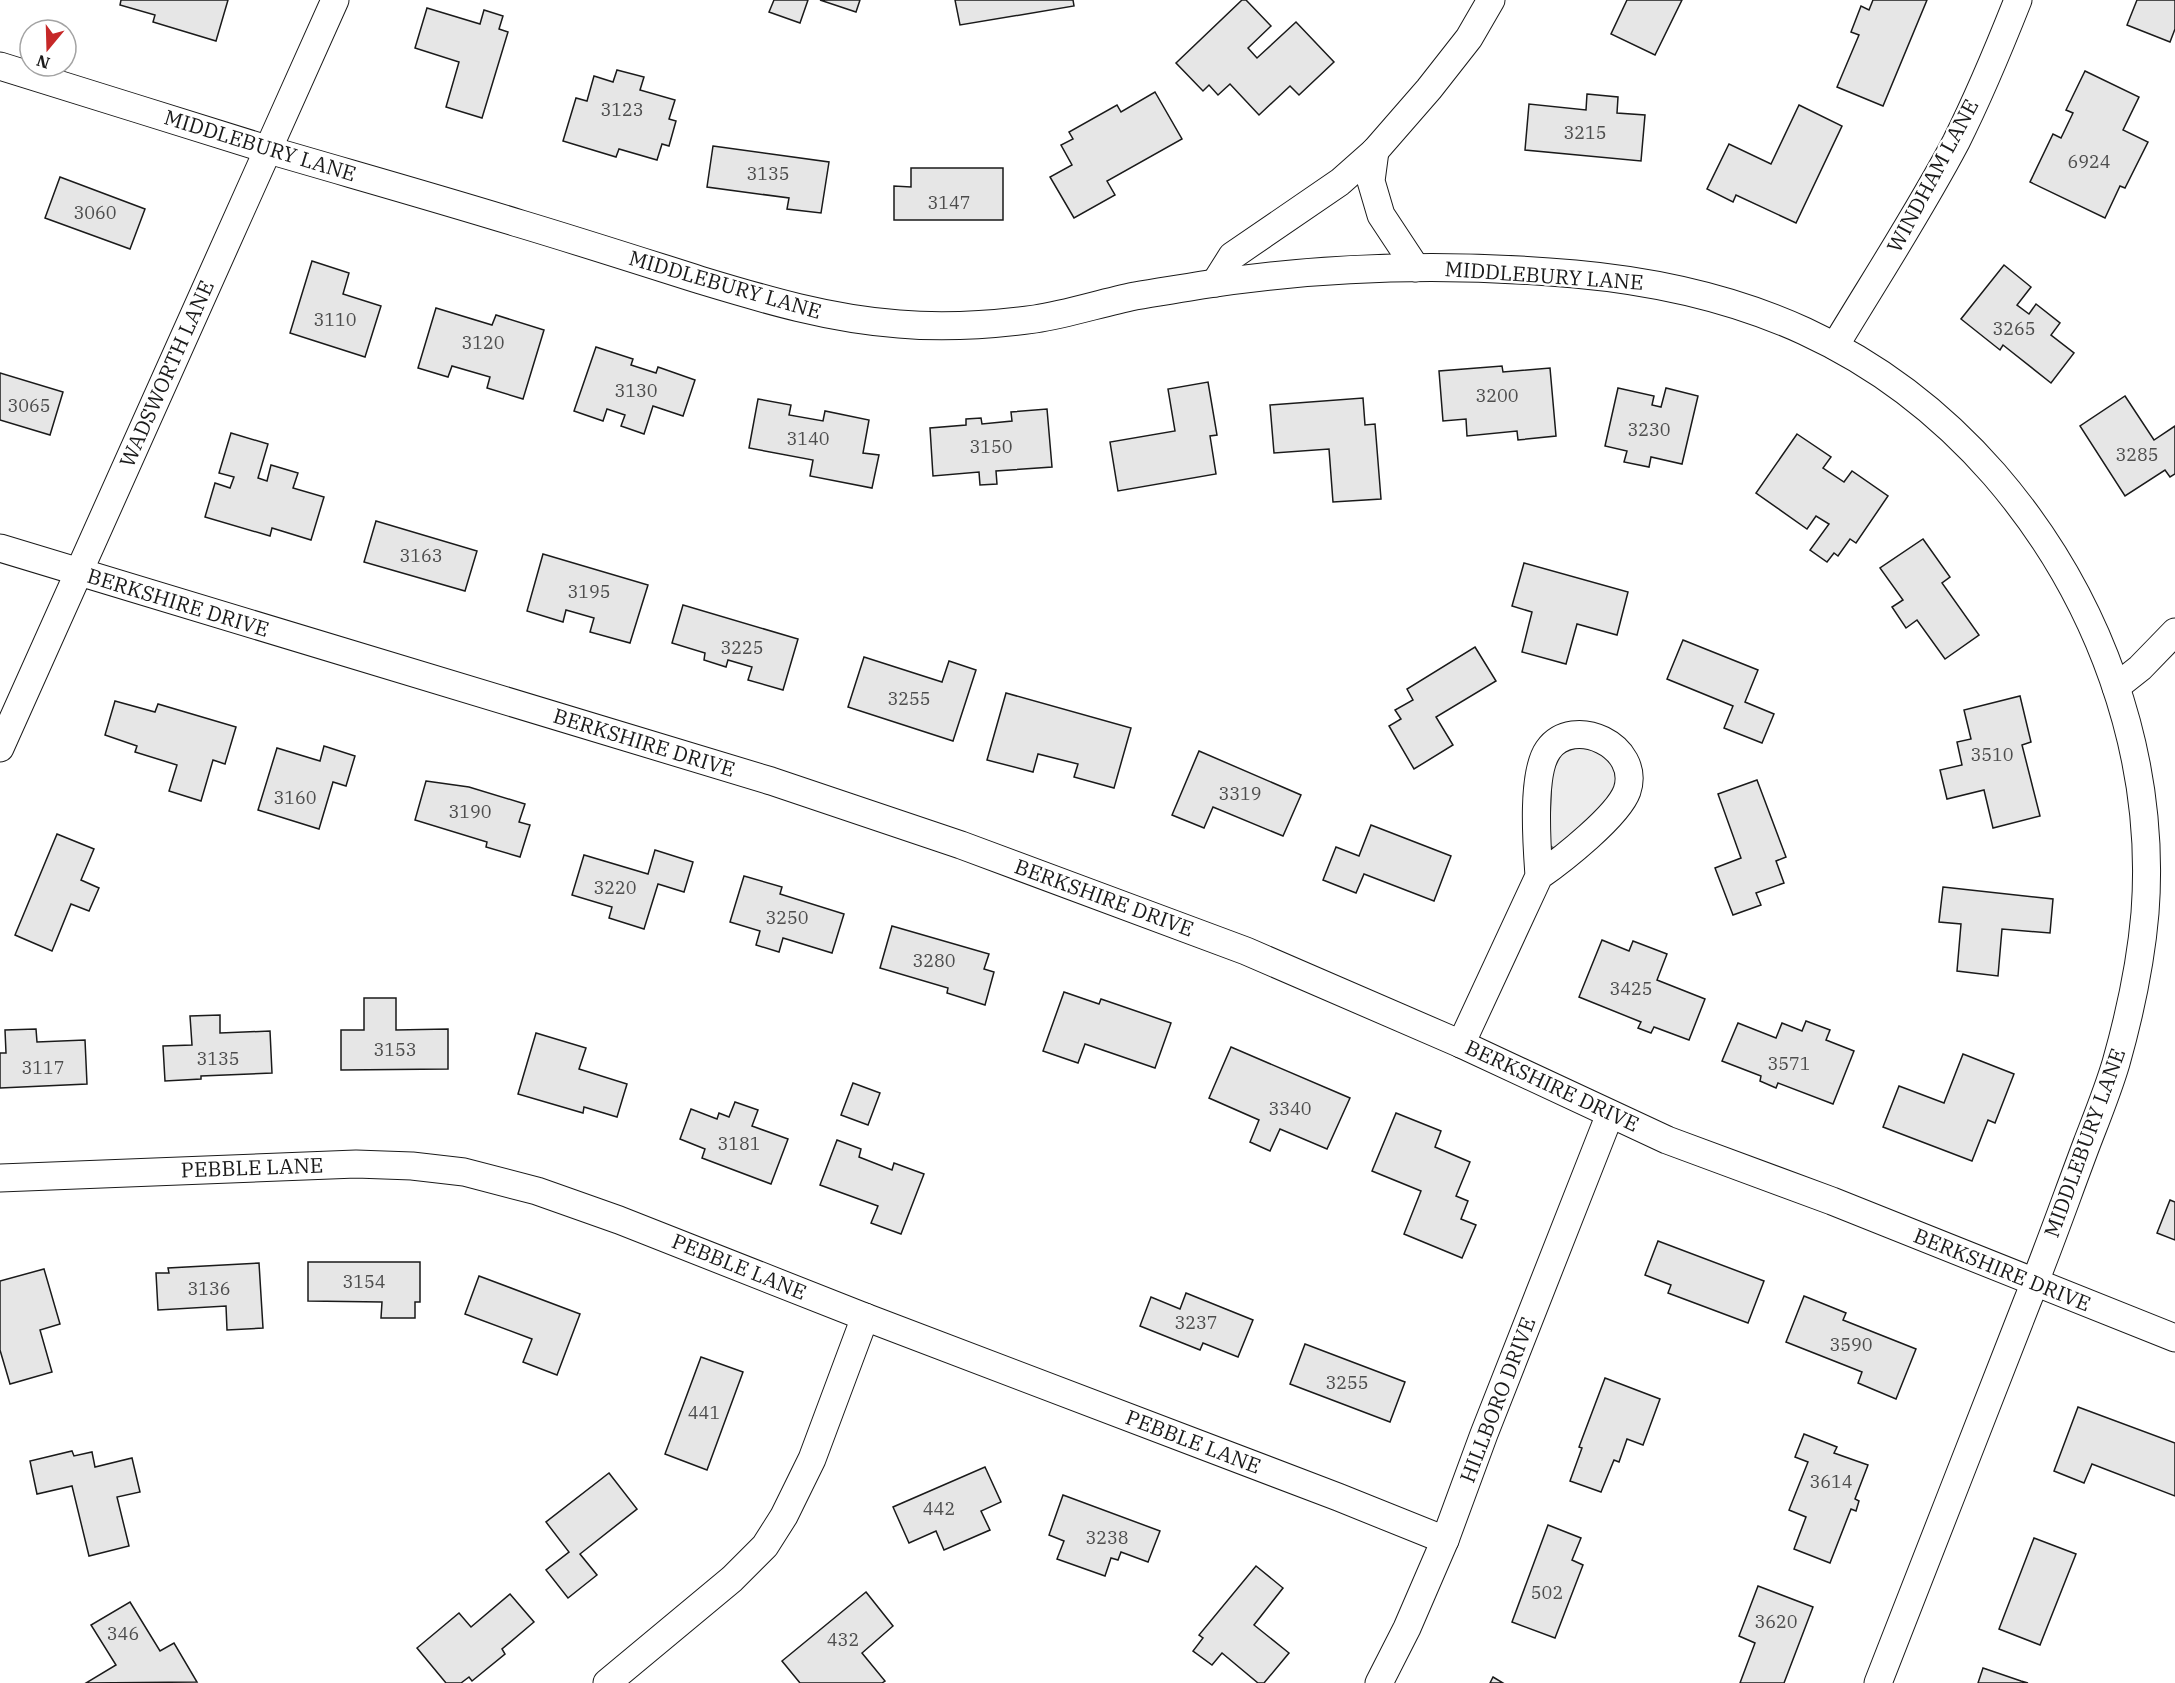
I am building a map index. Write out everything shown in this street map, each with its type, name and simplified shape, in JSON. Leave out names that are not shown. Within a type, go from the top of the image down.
[{"type":"street","name":"WADSWORTH LANE","points":[[0,748],[335,0]]},
{"type":"street","points":[[1215,283],[1232,256],[1340,182],[1375,151],[1429,89],[1468,38],[1491,0]]},
{"type":"street","name":"WINDHAM LANE","points":[[1835,346],[1912,220],[1956,141],[2002,42],[2018,0]]},
{"type":"street","name":"MIDDLEBURY LANE","points":[[0,66],[269,150],[509,220],[780,304],[836,316],[903,325],[965,325],[1036,318],[1141,295],[1307,272],[1479,268],[1576,274],[1661,285],[1741,305],[1792,324],[1835,346],[1904,390],[1949,428],[1967,444],[2016,499],[2060,564],[2102,645],[2131,742],[2140,787],[2145,844],[2145,920],[2129,1008],[2114,1070],[2034,1284],[1878,1683]]},
{"type":"street","points":[[1375,151],[1371,181],[1380,215],[1416,268]]},
{"type":"street","name":"BERKSHIRE DRIVE","points":[[0,548],[771,782],[962,845],[1246,951],[1461,1044],[1666,1140],[1832,1201],[2034,1284],[2175,1338]]},
{"type":"street","points":[[2116,687],[2140,668],[2175,632]]},
{"type":"street","points":[[1461,1044],[1539,876],[1538,779],[1542,762],[1548,749],[1559,741],[1573,735],[1586,734],[1598,738],[1615,748],[1627,762],[1630,777],[1626,792],[1611,816],[1562,861],[1539,876]]},
{"type":"street","name":"HILLBORO DRIVE","points":[[1378,1683],[1407,1628],[1445,1540],[1484,1434],[1610,1114]]},
{"type":"street","name":"PEBBLE LANE","points":[[0,1178],[356,1164],[412,1166],[464,1172],[537,1191],[619,1220],[1445,1540]]},
{"type":"street","points":[[607,1683],[732,1579],[765,1546],[784,1516],[812,1459],[865,1317]]},
{"type":"shaded area","points":[[1584,745],[1612,760],[1616,783],[1613,792],[1600,810],[1556,849],[1550,846],[1549,842],[1552,772],[1562,753]]},
{"type":"building","points":[[121,0],[228,0],[216,41],[153,22],[155,15],[120,5]]},
{"type":"building","points":[[774,0],[808,0],[800,23],[769,12]]},
{"type":"building","points":[[820,0],[860,0],[856,12]]},
{"type":"building","points":[[955,0],[1073,0],[1074,6],[960,25]]},
{"type":"building","points":[[1242,0],[1246,0],[1271,26],[1248,48],[1257,58],[1296,22],[1334,62],[1299,95],[1290,86],[1259,115],[1230,84],[1218,95],[1209,85],[1203,91],[1176,63]]},
{"type":"building","points":[[1627,0],[1682,0],[1655,55],[1611,34]]},
{"type":"building","points":[[1873,0],[1927,0],[1883,106],[1837,87],[1859,35],[1851,32],[1861,6],[1869,10]]},
{"type":"building","points":[[2137,0],[2175,0],[2175,29],[2170,42],[2127,25]]},
{"type":"building","points":[[427,8],[480,24],[484,10],[503,16],[499,29],[508,32],[482,118],[446,107],[459,62],[415,48]]},
{"type":"building","points":[[617,70],[644,77],[640,90],[675,100],[669,119],[676,121],[669,146],[662,144],[657,160],[619,149],[616,157],[563,141],[576,98],[587,101],[594,76],[613,82]]},
{"type":"building","points":[[2085,71],[2139,97],[2123,130],[2148,142],[2125,188],[2120,186],[2105,218],[2030,182],[2053,134],[2061,138],[2073,113],[2066,110]]},
{"type":"building","points":[[1155,92],[1182,139],[1107,181],[1115,195],[1074,218],[1050,177],[1072,165],[1061,145],[1073,139],[1069,132],[1117,105],[1121,112]]},
{"type":"building","points":[[1587,94],[1618,97],[1617,113],[1645,115],[1641,161],[1525,150],[1529,104],[1586,110]]},
{"type":"building","points":[[1799,105],[1842,126],[1796,223],[1736,195],[1733,202],[1707,189],[1729,144],[1771,164]]},
{"type":"building","points":[[713,146],[829,162],[821,213],[787,209],[789,198],[707,187]]},
{"type":"building","points":[[911,168],[1003,168],[1003,220],[894,220],[894,186],[911,187]]},
{"type":"building","points":[[60,177],[145,209],[130,249],[45,218]]},
{"type":"building","points":[[312,261],[349,273],[343,294],[381,306],[365,357],[290,333]]},
{"type":"building","points":[[2004,265],[2031,287],[2017,305],[2029,314],[2036,304],[2060,323],[2051,335],[2074,353],[2051,383],[2003,345],[2000,350],[1961,319]]},
{"type":"building","points":[[436,308],[492,325],[496,315],[544,330],[523,399],[487,388],[490,377],[452,366],[448,377],[418,368]]},
{"type":"building","points":[[596,347],[633,359],[631,365],[656,373],[658,367],[695,380],[683,416],[653,406],[644,434],[621,426],[625,415],[607,409],[603,421],[574,411]]},
{"type":"building","points":[[1502,366],[1503,372],[1550,368],[1556,436],[1518,440],[1517,431],[1467,436],[1466,419],[1443,421],[1439,371]]},
{"type":"building","points":[[0,373],[63,392],[50,435],[0,420]]},
{"type":"building","points":[[1208,382],[1217,435],[1210,436],[1216,474],[1118,491],[1110,442],[1175,431],[1168,389]]},
{"type":"building","points":[[1618,388],[1654,396],[1652,405],[1661,407],[1666,388],[1698,396],[1682,464],[1651,457],[1649,467],[1624,462],[1627,451],[1605,446]]},
{"type":"building","points":[[2125,396],[2154,440],[2175,426],[2175,474],[2170,477],[2165,470],[2125,496],[2080,426]]},
{"type":"building","points":[[1363,398],[1365,425],[1375,424],[1381,499],[1333,502],[1329,449],[1274,453],[1270,405]]},
{"type":"building","points":[[758,399],[791,405],[789,415],[823,421],[825,411],[869,420],[863,453],[879,455],[872,488],[810,476],[813,460],[749,448]]},
{"type":"building","points":[[1047,409],[1052,467],[996,471],[997,484],[980,485],[979,472],[933,476],[930,428],[966,425],[966,419],[981,418],[982,424],[1012,421],[1011,412]]},
{"type":"building","points":[[231,433],[268,444],[258,478],[267,481],[271,465],[298,473],[293,488],[324,497],[311,540],[272,528],[270,536],[205,517],[215,483],[230,488],[234,477],[219,473]]},
{"type":"building","points":[[1797,434],[1831,457],[1823,468],[1844,482],[1852,471],[1888,496],[1856,543],[1850,539],[1838,556],[1834,553],[1827,562],[1810,550],[1829,524],[1816,516],[1807,529],[1756,493]]},
{"type":"building","points":[[376,521],[477,551],[465,591],[364,562]]},
{"type":"building","points":[[1923,539],[1950,577],[1942,583],[1979,635],[1945,659],[1917,620],[1906,628],[1892,607],[1903,600],[1880,568]]},
{"type":"building","points":[[543,554],[648,585],[630,643],[590,632],[594,618],[566,610],[563,622],[527,611]]},
{"type":"building","points":[[1524,563],[1628,592],[1617,635],[1577,624],[1566,664],[1522,652],[1532,612],[1512,606]]},
{"type":"building","points":[[683,605],[798,639],[783,690],[748,680],[752,667],[728,660],[726,667],[704,660],[705,653],[672,643]]},
{"type":"building","points":[[1683,640],[1758,670],[1745,702],[1774,714],[1762,743],[1724,728],[1733,706],[1667,679]]},
{"type":"building","points":[[1475,647],[1496,681],[1436,717],[1453,745],[1414,769],[1389,726],[1401,719],[1395,710],[1413,700],[1407,689]]},
{"type":"building","points":[[864,657],[942,682],[949,661],[976,670],[953,741],[848,707]]},
{"type":"building","points":[[1006,693],[1131,728],[1114,788],[1074,777],[1078,764],[1038,754],[1033,772],[987,760]]},
{"type":"building","points":[[2020,696],[2031,742],[2022,745],[2040,816],[1993,828],[1984,790],[1947,799],[1940,770],[1962,765],[1957,742],[1971,739],[1964,710]]},
{"type":"building","points":[[115,701],[155,712],[158,704],[236,727],[225,764],[213,760],[201,801],[169,791],[177,765],[135,752],[137,746],[105,735]]},
{"type":"building","points":[[324,746],[355,756],[346,786],[333,782],[319,829],[258,810],[277,748],[320,761]]},
{"type":"building","points":[[1199,751],[1301,795],[1283,836],[1213,807],[1204,828],[1172,815]]},
{"type":"building","points":[[1757,780],[1786,857],[1776,861],[1784,883],[1756,893],[1761,905],[1733,915],[1715,868],[1741,858],[1718,794]]},
{"type":"building","points":[[426,781],[469,787],[525,804],[519,822],[530,825],[520,857],[486,847],[487,842],[415,820]]},
{"type":"building","points":[[1371,825],[1451,856],[1434,901],[1364,874],[1356,893],[1323,880],[1336,847],[1359,856]]},
{"type":"building","points":[[57,834],[94,849],[81,880],[99,888],[89,911],[71,904],[52,951],[15,935]]},
{"type":"building","points":[[655,850],[693,862],[684,892],[658,884],[644,929],[609,918],[612,907],[572,895],[584,855],[648,874]]},
{"type":"building","points":[[744,876],[782,887],[780,894],[844,914],[832,953],[783,938],[779,952],[756,945],[760,931],[730,922]]},
{"type":"building","points":[[1943,887],[2053,899],[2050,933],[2002,929],[1998,976],[1957,971],[1961,924],[1939,922]]},
{"type":"building","points":[[892,926],[989,954],[984,969],[994,972],[985,1005],[947,993],[948,988],[880,968]]},
{"type":"building","points":[[1602,940],[1629,951],[1633,941],[1667,954],[1657,980],[1705,999],[1689,1040],[1654,1027],[1651,1033],[1638,1028],[1641,1022],[1579,997]]},
{"type":"building","points":[[1064,992],[1099,1004],[1101,999],[1171,1023],[1155,1068],[1085,1044],[1078,1063],[1043,1051]]},
{"type":"building","points":[[364,998],[396,998],[396,1030],[448,1029],[448,1069],[341,1070],[341,1030],[364,1030]]},
{"type":"building","points":[[220,1015],[220,1033],[270,1031],[272,1073],[201,1076],[201,1079],[165,1081],[163,1046],[192,1045],[190,1016]]},
{"type":"building","points":[[1806,1021],[1830,1030],[1826,1040],[1854,1051],[1833,1104],[1778,1083],[1776,1088],[1760,1081],[1761,1076],[1722,1061],[1738,1023],[1776,1038],[1782,1023],[1802,1031]]},
{"type":"building","points":[[36,1029],[37,1042],[85,1040],[87,1084],[0,1088],[0,1053],[6,1053],[5,1030]]},
{"type":"building","points":[[536,1033],[586,1048],[579,1069],[627,1084],[617,1117],[584,1107],[583,1113],[518,1094]]},
{"type":"building","points":[[1231,1047],[1350,1098],[1327,1149],[1280,1129],[1270,1151],[1250,1142],[1259,1120],[1209,1098]]},
{"type":"building","points":[[1963,1054],[2014,1074],[1995,1123],[1988,1120],[1972,1161],[1883,1127],[1899,1086],[1944,1103]]},
{"type":"building","points":[[853,1083],[880,1093],[868,1125],[841,1115]]},
{"type":"building","points":[[735,1102],[758,1110],[752,1126],[788,1139],[771,1184],[702,1158],[705,1149],[680,1139],[691,1109],[717,1119],[719,1113],[729,1117]]},
{"type":"building","points":[[1396,1113],[1441,1131],[1435,1147],[1470,1162],[1456,1196],[1468,1201],[1461,1219],[1476,1225],[1462,1258],[1404,1234],[1421,1191],[1372,1171]]},
{"type":"building","points":[[837,1140],[861,1149],[859,1157],[892,1170],[894,1163],[924,1174],[901,1234],[871,1223],[878,1206],[820,1185]]},
{"type":"building","points":[[2170,1200],[2175,1202],[2175,1240],[2157,1233]]},
{"type":"building","points":[[1658,1241],[1764,1281],[1748,1323],[1668,1293],[1671,1285],[1645,1275]]},
{"type":"building","points":[[308,1262],[420,1262],[420,1302],[415,1302],[415,1318],[381,1318],[382,1302],[308,1301]]},
{"type":"building","points":[[259,1263],[263,1328],[227,1330],[226,1306],[158,1310],[156,1273],[169,1273],[168,1268]]},
{"type":"building","points":[[44,1269],[60,1324],[40,1330],[52,1372],[10,1384],[0,1350],[0,1281]]},
{"type":"building","points":[[479,1276],[580,1314],[557,1375],[523,1362],[532,1339],[465,1314]]},
{"type":"building","points":[[1186,1293],[1253,1320],[1238,1357],[1203,1343],[1200,1350],[1140,1326],[1151,1297],[1180,1309]]},
{"type":"building","points":[[1804,1296],[1846,1313],[1843,1320],[1916,1349],[1896,1399],[1858,1383],[1862,1372],[1786,1342]]},
{"type":"building","points":[[1305,1344],[1405,1382],[1390,1422],[1290,1384]]},
{"type":"building","points":[[701,1357],[743,1372],[707,1470],[665,1454]]},
{"type":"building","points":[[1605,1378],[1660,1399],[1643,1445],[1627,1439],[1619,1462],[1614,1460],[1601,1492],[1570,1481],[1582,1448],[1579,1447]]},
{"type":"building","points":[[2078,1407],[2175,1443],[2175,1496],[2092,1464],[2084,1483],[2054,1471]]},
{"type":"building","points":[[1804,1434],[1837,1447],[1834,1453],[1868,1465],[1855,1499],[1859,1501],[1856,1511],[1851,1509],[1830,1563],[1794,1549],[1806,1517],[1789,1510],[1808,1462],[1795,1457]]},
{"type":"building","points":[[72,1451],[74,1456],[92,1452],[95,1467],[132,1458],[140,1492],[117,1497],[129,1546],[89,1556],[72,1486],[37,1494],[30,1461]]},
{"type":"building","points":[[985,1467],[1001,1502],[981,1511],[990,1530],[944,1550],[936,1531],[909,1543],[893,1507]]},
{"type":"building","points":[[609,1473],[637,1509],[580,1554],[597,1575],[568,1598],[546,1570],[569,1552],[546,1522]]},
{"type":"building","points":[[1063,1495],[1160,1531],[1148,1562],[1121,1552],[1118,1560],[1111,1558],[1105,1576],[1057,1559],[1064,1541],[1049,1535]]},
{"type":"building","points":[[1548,1525],[1581,1538],[1572,1560],[1583,1565],[1555,1638],[1512,1622]]},
{"type":"building","points":[[2034,1538],[2076,1554],[2040,1645],[1999,1629]]},
{"type":"building","points":[[1256,1566],[1283,1588],[1254,1625],[1289,1653],[1264,1683],[1258,1683],[1222,1653],[1212,1665],[1193,1651],[1203,1638],[1199,1635]]},
{"type":"building","points":[[1758,1586],[1813,1607],[1784,1683],[1740,1683],[1755,1643],[1739,1636]]},
{"type":"building","points":[[866,1592],[893,1626],[862,1653],[885,1681],[882,1683],[800,1683],[782,1661]]},
{"type":"building","points":[[510,1594],[534,1622],[502,1649],[505,1654],[472,1681],[469,1677],[461,1683],[446,1683],[417,1648],[459,1613],[471,1627]]},
{"type":"building","points":[[130,1602],[160,1651],[174,1643],[197,1682],[86,1683],[116,1665],[91,1625]]},
{"type":"building","points":[[1983,1668],[2021,1681],[2028,1683],[1978,1683]]},
{"type":"building","points":[[1493,1677],[1503,1683],[1490,1683]]}]
